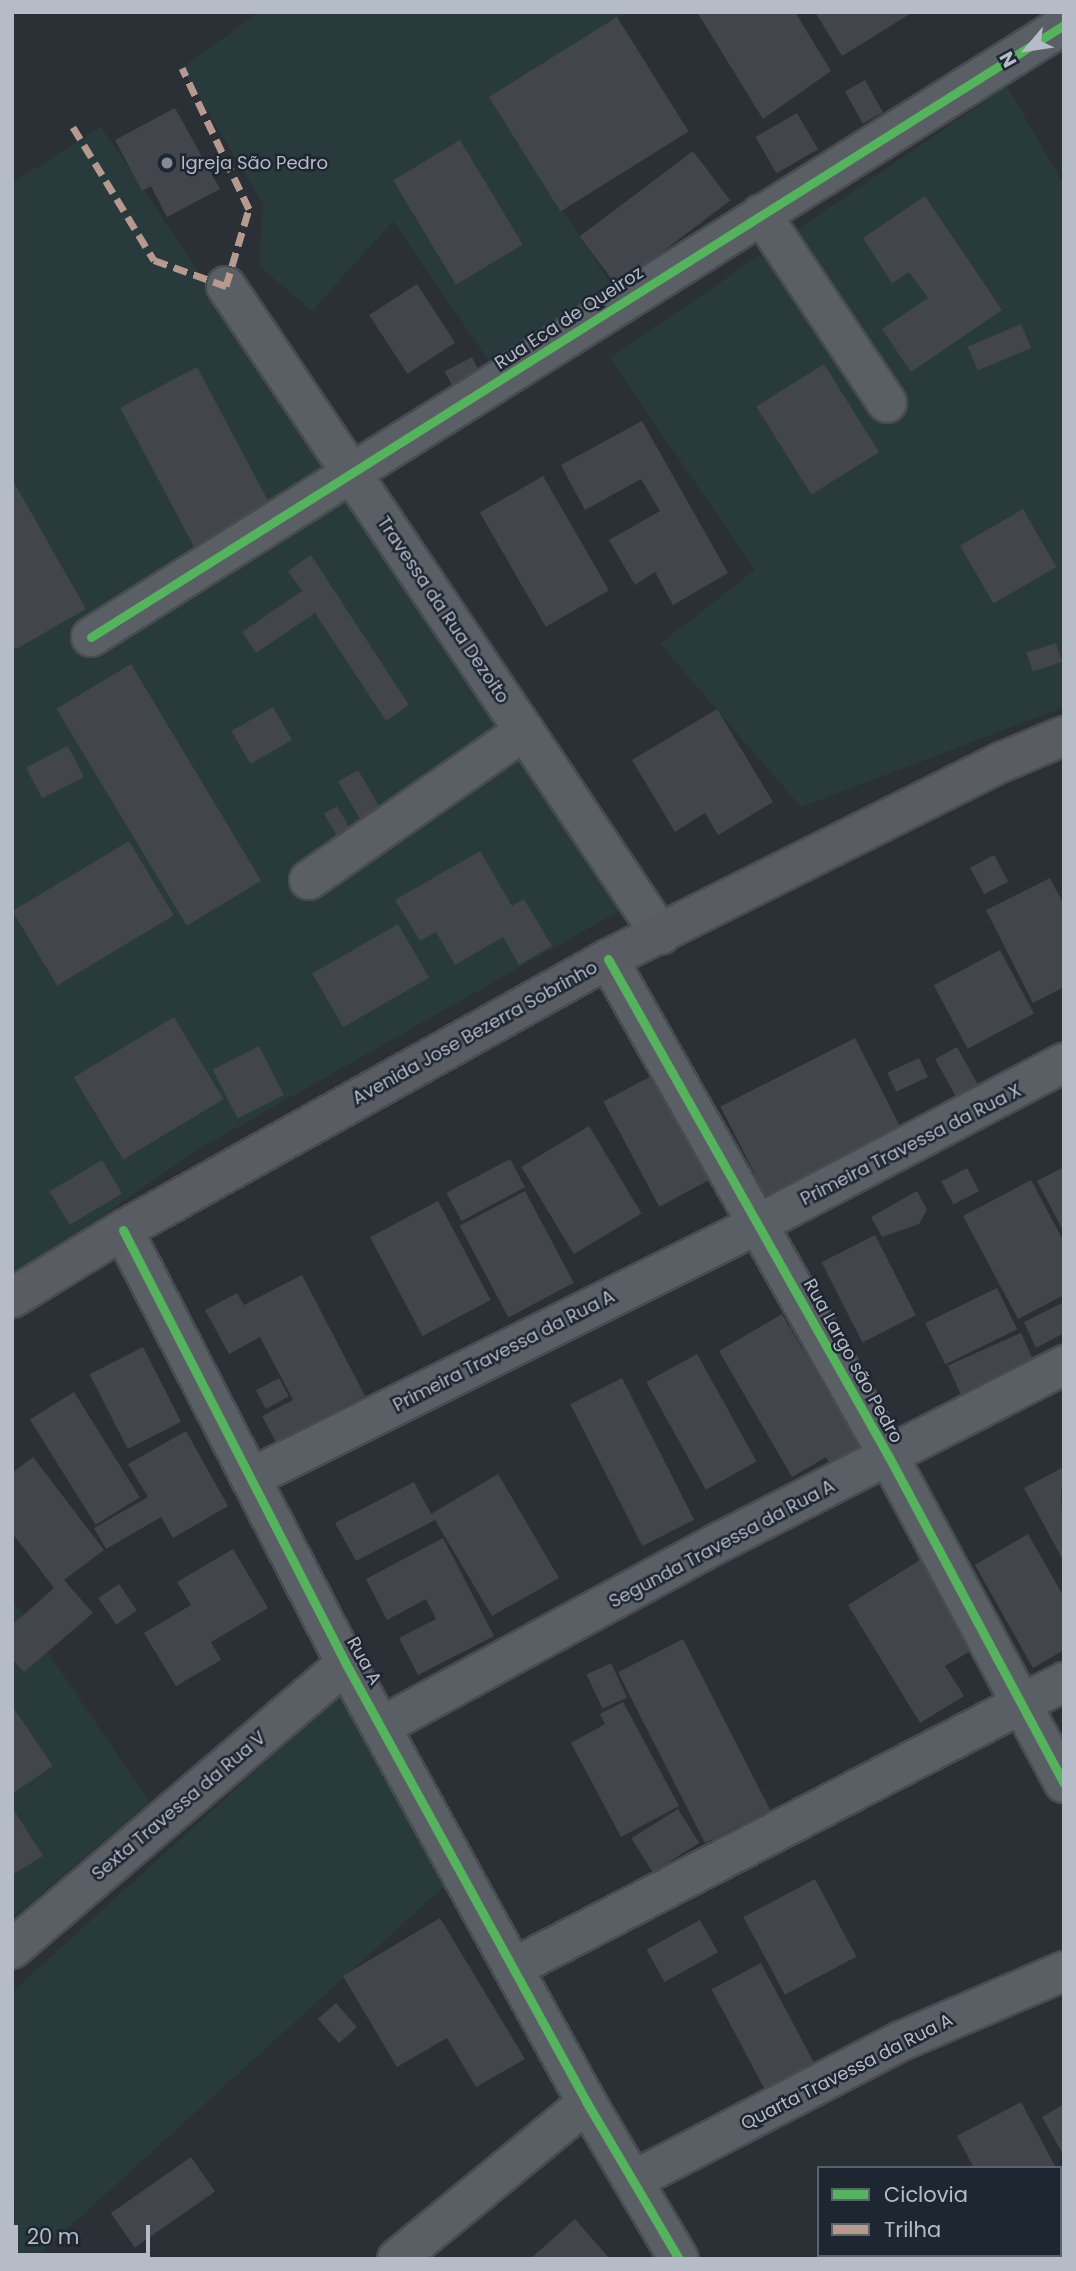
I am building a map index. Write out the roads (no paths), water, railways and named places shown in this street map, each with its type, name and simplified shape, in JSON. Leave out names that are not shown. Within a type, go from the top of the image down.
[{"type":"main road","name":"Avenida Jose Bezerra Sobrinho","points":[[12,1298],[123,1230],[608,959],[661,935],[1002,762],[1064,736]]},
{"type":"street","name":"Rua Eca de Queiroz","points":[[91,637],[354,475],[761,214],[1064,25]]},
{"type":"street","points":[[761,214],[887,404]]},
{"type":"street","name":"Travessa da Rua Dezoito","points":[[226,286],[661,935]]},
{"type":"street","points":[[309,880],[524,732]]},
{"type":"street","name":"Rua Largo são Pedro","points":[[608,959],[889,1457],[1064,1783]]},
{"type":"street","name":"Primeira Travessa da Rua X","points":[[758,1224],[1064,1063]]},
{"type":"street","name":"Primeira Travessa da Rua A","points":[[251,1478],[758,1224]]},
{"type":"street","name":"Rua A","points":[[123,1230],[346,1664],[587,2103],[679,2259]]},
{"type":"street","name":"Segunda Travessa da Rua A","points":[[382,1726],[722,1541],[1064,1365]]},
{"type":"street","name":"Sexta Travessa da Rua V","points":[[12,1949],[346,1664]]},
{"type":"street","points":[[513,1968],[1064,1682]]},
{"type":"street","name":"Quarta Travessa da Rua A","points":[[634,2180],[901,2040],[1064,1971]]},
{"type":"street","points":[[397,2259],[587,2103]]},
{"type":"place","name":"Igreja São Pedro","points":[[167,163]]}]
